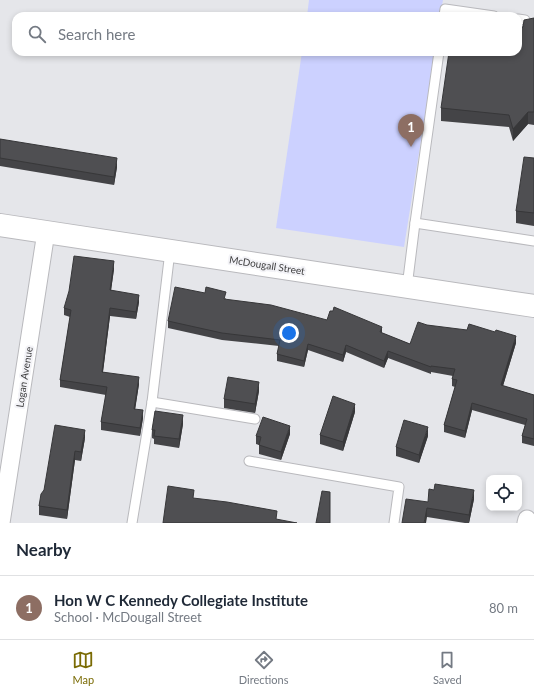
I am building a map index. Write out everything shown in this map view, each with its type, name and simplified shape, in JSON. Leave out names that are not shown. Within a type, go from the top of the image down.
[{"type":"street","name":"McDougall Street","points":[[0,225],[534,306]]},
{"type":"street","name":"Logan Avenue","points":[[1,523],[46,232]]},
{"type":"lane","points":[[445,12],[445,9],[466,12]]},
{"type":"lane","points":[[407,287],[438,56]]},
{"type":"lane","points":[[416,223],[534,241]]},
{"type":"lane","points":[[132,523],[152,402],[170,251]]},
{"type":"lane","points":[[152,402],[255,419]]},
{"type":"lane","points":[[249,461],[399,488],[394,523]]},
{"type":"shaded area","points":[[309,0],[443,0],[441,12],[308,12]]},
{"type":"shaded area","points":[[301,56],[434,56],[404,247],[276,228]]},
{"type":"building","points":[[534,18],[534,112],[528,112],[513,129],[509,115],[441,108],[448,56],[522,56],[522,27],[524,20]]},
{"type":"building","points":[[0,139],[117,158],[114,177],[0,158]]},
{"type":"building","points":[[524,157],[534,158],[534,213],[516,211]]},
{"type":"building","points":[[74,256],[114,261],[110,290],[139,295],[136,312],[110,308],[102,372],[139,377],[134,409],[143,410],[140,428],[101,422],[107,387],[60,380],[71,310],[64,308],[69,291]]},
{"type":"building","points":[[175,287],[205,293],[206,287],[226,292],[224,299],[271,305],[327,320],[330,311],[333,311],[334,307],[382,327],[380,332],[410,344],[418,322],[427,325],[467,330],[469,324],[495,332],[496,330],[516,336],[501,385],[534,395],[534,439],[522,436],[527,419],[472,403],[465,431],[444,425],[457,380],[452,379],[455,369],[431,367],[388,351],[384,361],[346,345],[343,355],[308,344],[304,361],[277,354],[280,340],[222,333],[168,321]]},
{"type":"building","points":[[228,377],[259,382],[255,404],[224,399]]},
{"type":"building","points":[[333,396],[355,404],[343,442],[320,435]]},
{"type":"building","points":[[155,411],[183,415],[179,439],[154,436],[155,430],[152,430]]},
{"type":"building","points":[[263,417],[290,426],[281,452],[259,445],[261,437],[256,436]]},
{"type":"building","points":[[404,420],[428,427],[419,455],[396,447]]},
{"type":"building","points":[[55,425],[85,430],[81,452],[75,451],[67,510],[39,506],[41,494],[44,490]]},
{"type":"building","points":[[435,484],[474,490],[469,515],[427,508],[424,523],[402,523],[406,499],[428,502],[429,489],[434,490]]},
{"type":"building","points":[[168,486],[194,490],[193,498],[227,502],[277,511],[276,519],[297,523],[163,523]]},
{"type":"building","points":[[322,491],[330,492],[330,523],[316,523]]},
{"type":"place","name":"Hon W C Kennedy Collegiate Institute","points":[[411,147]]}]
